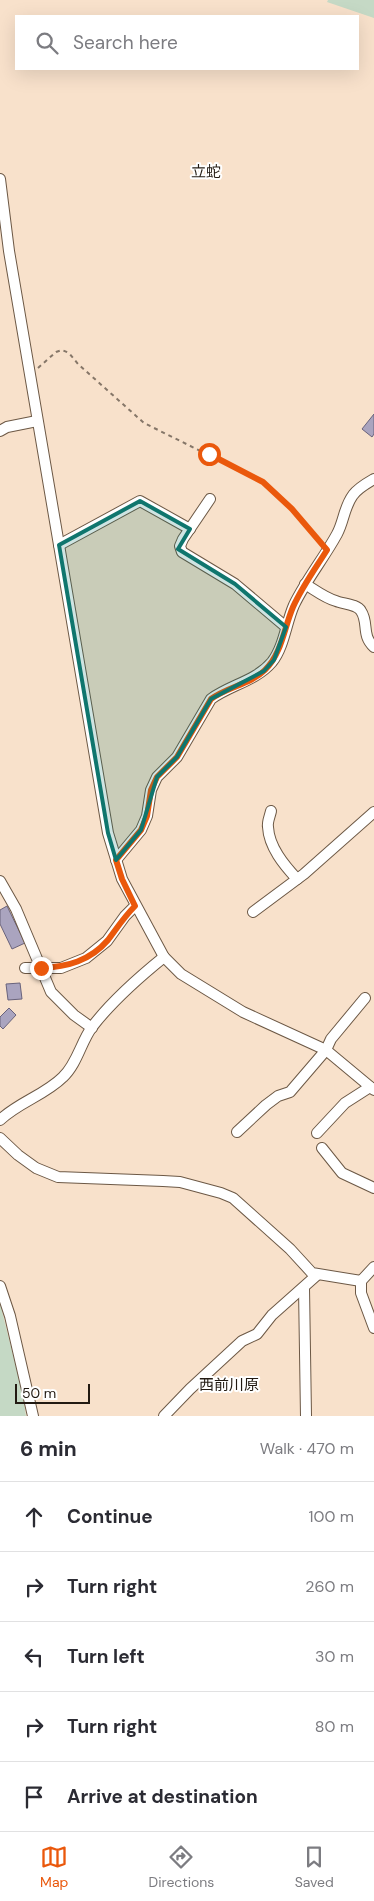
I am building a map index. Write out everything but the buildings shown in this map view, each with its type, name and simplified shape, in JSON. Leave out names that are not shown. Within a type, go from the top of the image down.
[{"type":"street","points":[[0,178],[9,251],[108,833],[122,879],[164,957],[181,974],[243,1012],[326,1050],[372,1089],[345,1103],[317,1132]]},
{"type":"street","points":[[0,431],[7,427],[38,421]]},
{"type":"street","points":[[116,860],[141,830],[147,816],[151,790],[157,777],[177,757],[211,699],[255,677],[264,671],[274,660],[293,607],[305,584],[339,532],[346,508],[353,494],[374,479]]},
{"type":"street","points":[[210,499],[180,546],[182,552],[235,584],[286,627]]},
{"type":"street","points":[[59,545],[140,501],[190,529]]},
{"type":"street","points":[[305,584],[334,601],[357,607],[361,610],[364,617],[366,635],[374,647]]},
{"type":"street","points":[[271,811],[268,826],[271,842],[283,862],[297,879]]},
{"type":"street","points":[[253,912],[297,879],[374,812]]},
{"type":"street","points":[[0,881],[16,909],[51,992],[92,1028]]},
{"type":"street","points":[[25,968],[61,968],[86,958],[107,940],[135,906]]},
{"type":"street","points":[[0,1120],[11,1110],[65,1076],[92,1028],[138,978],[164,957]]},
{"type":"street","points":[[237,1132],[266,1105],[278,1096],[290,1092],[326,1050],[330,1039],[366,998]]},
{"type":"street","points":[[0,1138],[18,1155],[36,1168],[58,1177],[180,1182],[221,1193],[233,1198],[290,1249],[312,1273],[361,1281]]},
{"type":"street","points":[[322,1148],[342,1173],[374,1188]]},
{"type":"street","points":[[374,1267],[361,1281],[361,1293],[374,1328]]},
{"type":"street","points":[[164,1416],[242,1341],[257,1334],[272,1315],[317,1275]]},
{"type":"street","points":[[0,1286],[10,1316],[33,1416]]},
{"type":"street","points":[[304,1288],[306,1416]]},
{"type":"path","points":[[30,375],[56,352],[62,350],[69,353],[78,364],[144,423],[263,482],[292,509],[327,550]]},
{"type":"highlighted area","points":[[140,501],[190,529],[178,549],[235,584],[286,627],[274,660],[264,671],[211,699],[177,757],[157,777],[141,830],[116,860],[108,833],[59,545]]},
{"type":"green space","points":[[328,0],[374,0],[374,18],[327,2]]},
{"type":"green space","points":[[0,1303],[23,1395],[26,1416],[0,1416]]},
{"type":"district","name":"立蛇","points":[[206,172]]},
{"type":"district","name":"西前川原","points":[[229,1385]]},
{"type":"route","points":[[41,968],[61,968],[86,958],[107,940],[135,906],[122,879],[116,860],[141,830],[147,816],[151,790],[157,777],[177,757],[211,699],[255,677],[264,671],[274,660],[293,607],[327,550],[292,509],[263,482],[209,454]]}]
